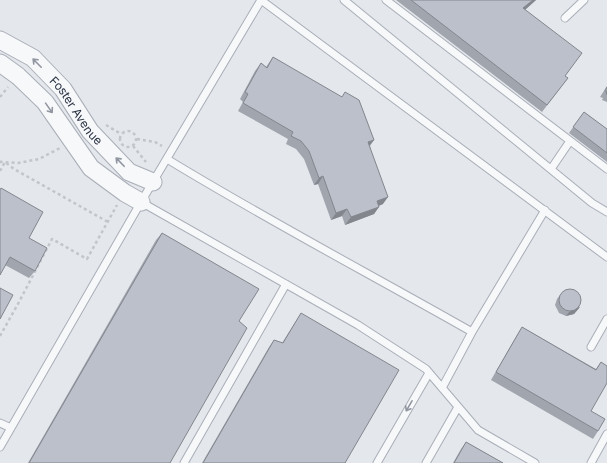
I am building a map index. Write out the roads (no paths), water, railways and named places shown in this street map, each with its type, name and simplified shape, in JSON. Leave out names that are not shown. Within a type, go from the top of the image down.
[{"type":"street","name":"Foster Avenue","points":[[0,40],[33,58],[63,89],[90,131],[129,172],[153,182]]},
{"type":"street","name":"Foster Avenue","points":[[0,63],[18,76],[45,102],[91,168],[125,193],[141,202]]},
{"type":"lane","points":[[0,447],[141,202],[261,0],[607,257]]},
{"type":"lane","points":[[344,0],[592,203],[607,212]]},
{"type":"lane","points":[[386,0],[607,169]]},
{"type":"lane","points":[[565,18],[584,0]]},
{"type":"lane","points":[[550,169],[570,141]]},
{"type":"lane","points":[[167,159],[285,228],[472,332]]},
{"type":"lane","points":[[141,202],[358,325],[426,369],[478,430],[535,463]]},
{"type":"lane","points":[[442,388],[472,332],[545,210]]},
{"type":"lane","points":[[184,463],[286,284]]},
{"type":"lane","points":[[591,347],[607,319]]},
{"type":"lane","points":[[377,463],[429,373]]},
{"type":"lane","points":[[426,463],[458,407]]},
{"type":"lane","points":[[0,423],[11,428]]},
{"type":"lane","points":[[591,463],[607,434]]}]
